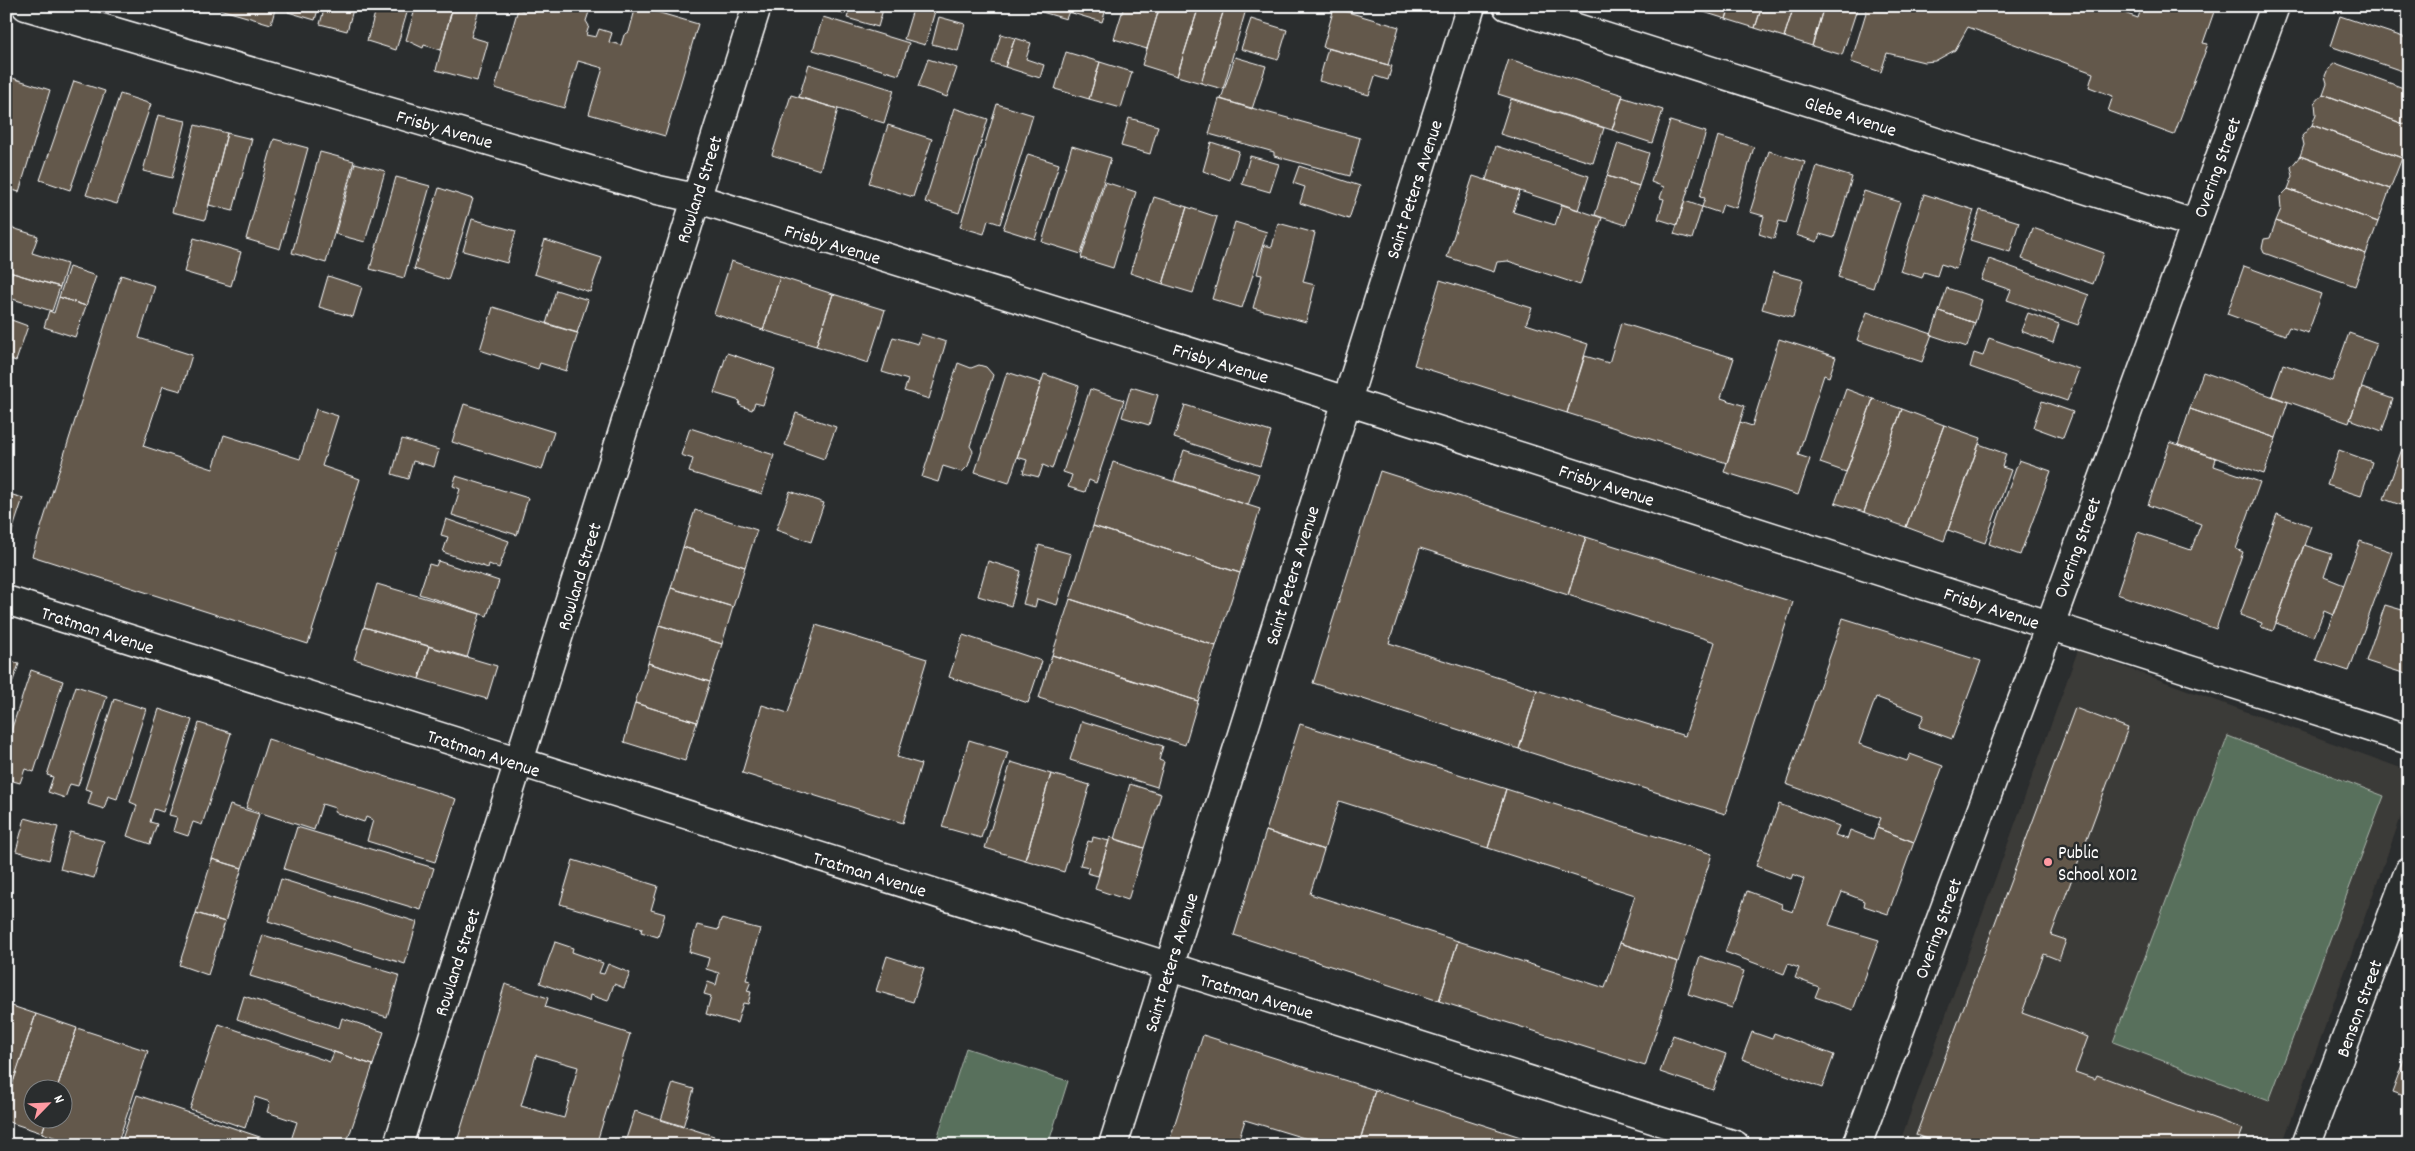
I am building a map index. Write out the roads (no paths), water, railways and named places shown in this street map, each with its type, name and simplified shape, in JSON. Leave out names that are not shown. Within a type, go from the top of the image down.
[{"type":"street","name":"Frisby Avenue","points":[[26,6],[648,187],[695,198],[1346,401],[2409,740]]},
{"type":"street","name":"Rowland Street","points":[[398,1145],[520,763],[695,198],[757,6]]},
{"type":"street","name":"Saint Peters Avenue","points":[[1113,1145],[1471,6]]},
{"type":"street","name":"Glebe Avenue","points":[[1507,6],[2195,224]]},
{"type":"street","name":"Overing Street","points":[[1856,1145],[2275,6]]},
{"type":"street","name":"Tratman Avenue","points":[[6,600],[1735,1145]]},
{"type":"street","name":"Benson Street","points":[[2306,1145],[2409,870]]},
{"type":"place","name":"Public School X012","points":[[2048,862]]}]
